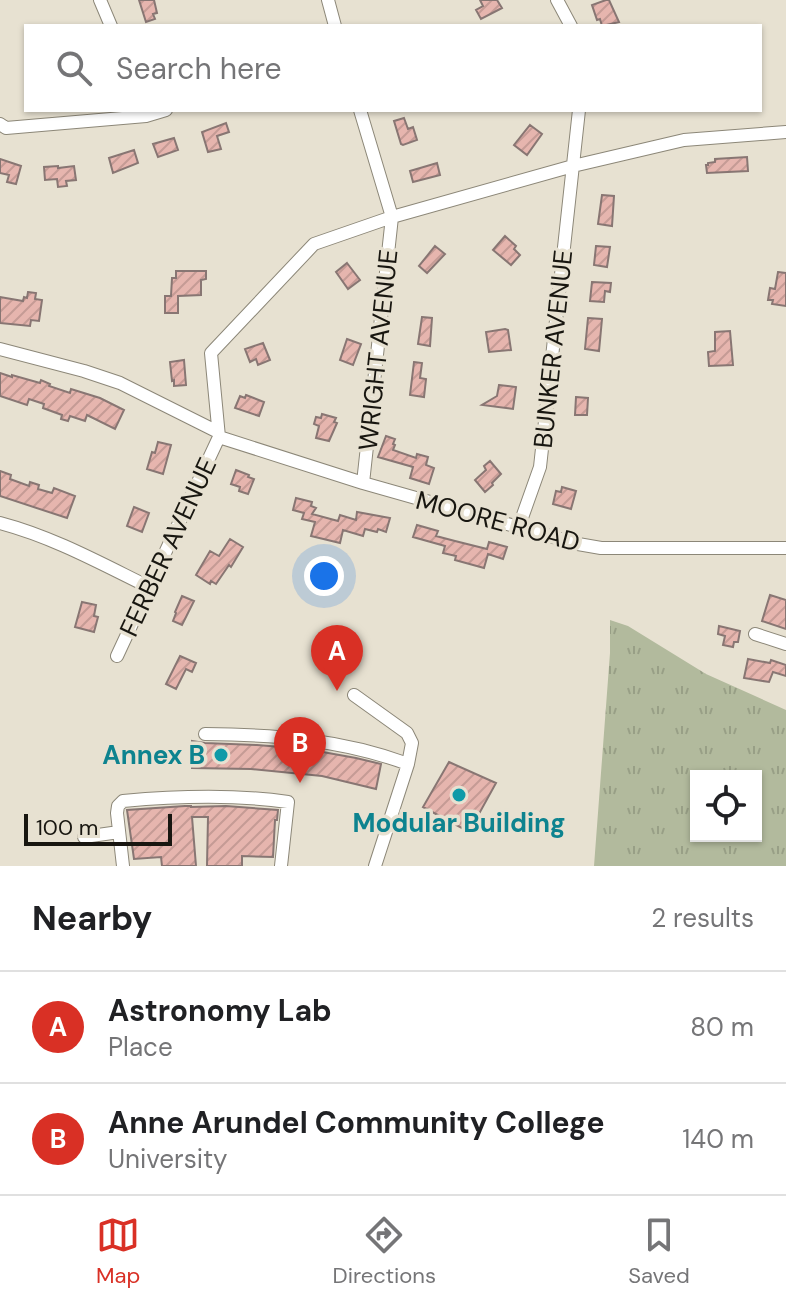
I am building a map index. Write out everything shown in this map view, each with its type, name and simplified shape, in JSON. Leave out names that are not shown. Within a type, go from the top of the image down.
[{"type":"street","points":[[100,0],[110,24]]},
{"type":"street","points":[[328,0],[334,24]]},
{"type":"street","points":[[557,0],[570,24]]},
{"type":"street","points":[[361,112],[392,217]]},
{"type":"street","name":"BUNKER AVENUE","points":[[518,529],[540,467],[579,112]]},
{"type":"street","points":[[0,124],[6,128],[145,113]]},
{"type":"street","points":[[218,434],[211,353],[314,244],[392,217],[573,166],[684,140],[786,132]]},
{"type":"street","name":"WRIGHT AVENUE","points":[[363,483],[392,217]]},
{"type":"street","name":"MOORE ROAD","points":[[0,349],[120,383],[218,434],[363,483],[518,529],[601,548],[786,548]]},
{"type":"street","name":"FERBER AVENUE","points":[[117,656],[218,434]]},
{"type":"street","points":[[0,523],[28,530],[70,547],[149,587]]},
{"type":"street","points":[[755,634],[786,644]]},
{"type":"street","points":[[354,695],[407,733],[412,743],[375,866]]},
{"type":"street","points":[[205,734],[269,735],[337,743],[408,764]]},
{"type":"street","points":[[123,866],[118,806],[123,801],[188,796],[288,802],[281,866]]},
{"type":"street","points":[[84,837],[119,832]]},
{"type":"green space","points":[[610,620],[628,626],[706,674],[786,710],[786,866],[594,866]]},
{"type":"building","points":[[139,0],[154,0],[155,19],[146,22]]},
{"type":"building","points":[[480,0],[497,0],[502,8],[481,19],[476,10],[483,6]]},
{"type":"building","points":[[609,0],[619,22],[601,24],[592,5]]},
{"type":"building","points":[[404,118],[408,129],[413,127],[417,140],[403,145],[394,121]]},
{"type":"building","points":[[226,123],[229,132],[217,136],[221,149],[208,152],[202,132]]},
{"type":"building","points":[[530,125],[542,134],[527,155],[514,145]]},
{"type":"building","points":[[174,138],[178,150],[158,157],[153,144]]},
{"type":"building","points":[[134,150],[138,163],[113,173],[109,158]]},
{"type":"building","points":[[747,157],[748,171],[707,173],[706,165],[715,162],[715,159]]},
{"type":"building","points":[[0,159],[21,166],[16,184],[7,182],[9,175],[0,173]]},
{"type":"building","points":[[437,163],[440,175],[413,182],[410,171]]},
{"type":"building","points":[[74,166],[76,180],[66,181],[67,186],[58,187],[57,179],[45,180],[44,167]]},
{"type":"building","points":[[602,195],[614,196],[612,226],[598,224]]},
{"type":"building","points":[[505,236],[516,246],[514,249],[520,255],[511,265],[493,250]]},
{"type":"building","points":[[435,246],[445,254],[427,273],[419,266]]},
{"type":"building","points":[[596,246],[610,247],[607,267],[594,265]]},
{"type":"building","points":[[347,263],[360,280],[348,289],[336,272]]},
{"type":"building","points":[[176,271],[206,271],[206,279],[201,280],[201,295],[178,296],[178,313],[165,313],[165,296],[171,296],[172,278],[176,278]]},
{"type":"building","points":[[778,272],[786,273],[786,306],[772,304],[773,300],[768,300],[770,288],[775,289]]},
{"type":"building","points":[[592,282],[611,283],[610,292],[605,291],[604,302],[590,301]]},
{"type":"building","points":[[28,292],[36,293],[35,299],[42,300],[39,321],[31,320],[30,326],[0,323],[0,297],[23,301]]},
{"type":"building","points":[[422,317],[432,318],[430,346],[418,344]]},
{"type":"building","points":[[588,318],[602,319],[599,351],[585,349]]},
{"type":"building","points":[[508,330],[511,350],[489,352],[486,332]]},
{"type":"building","points":[[730,331],[733,365],[709,366],[708,352],[715,351],[715,332]]},
{"type":"building","points":[[347,339],[361,344],[353,365],[340,360]]},
{"type":"building","points":[[263,343],[270,360],[258,365],[256,359],[250,362],[245,349]]},
{"type":"building","points":[[184,360],[186,385],[174,386],[170,362]]},
{"type":"building","points":[[414,362],[422,363],[420,378],[426,379],[424,397],[410,395]]},
{"type":"building","points":[[0,373],[40,383],[41,380],[70,393],[71,389],[100,398],[124,410],[115,429],[87,415],[85,421],[70,416],[68,421],[61,419],[62,415],[43,408],[44,404],[29,399],[27,405],[0,396]]},
{"type":"building","points":[[499,385],[516,387],[513,409],[482,405],[497,396]]},
{"type":"building","points":[[246,395],[264,402],[259,416],[235,408],[240,396],[245,398]]},
{"type":"building","points":[[576,397],[588,398],[587,415],[575,415]]},
{"type":"building","points":[[322,414],[336,418],[334,422],[337,423],[329,441],[316,438],[319,426],[314,424],[316,417],[321,418]]},
{"type":"building","points":[[386,436],[395,439],[393,450],[416,458],[417,454],[428,457],[426,465],[434,468],[429,484],[410,478],[413,467],[378,457]]},
{"type":"building","points":[[158,442],[171,445],[163,474],[147,469]]},
{"type":"building","points":[[490,461],[501,474],[485,492],[475,480],[486,470],[484,466]]},
{"type":"building","points":[[236,470],[254,479],[248,494],[231,484]]},
{"type":"building","points":[[0,471],[11,475],[10,479],[29,486],[30,482],[39,485],[38,489],[52,493],[54,488],[75,496],[67,518],[0,496]]},
{"type":"building","points":[[562,487],[576,491],[571,509],[553,504],[556,491],[561,492]]},
{"type":"building","points":[[296,498],[312,502],[311,506],[316,508],[312,514],[338,521],[340,515],[356,520],[357,512],[390,518],[386,532],[365,529],[363,536],[343,530],[340,543],[311,536],[315,522],[302,519],[304,513],[293,510]]},
{"type":"building","points":[[134,507],[149,513],[142,532],[127,526]]},
{"type":"building","points":[[417,525],[438,531],[436,536],[487,549],[489,542],[507,547],[503,559],[488,554],[484,568],[455,560],[456,556],[443,553],[445,546],[413,537]]},
{"type":"building","points":[[230,539],[243,547],[216,584],[211,581],[210,584],[196,575],[210,551],[219,556]]},
{"type":"building","points":[[770,595],[786,600],[786,629],[762,621]]},
{"type":"building","points":[[182,596],[194,601],[182,625],[173,621]]},
{"type":"building","points":[[82,602],[96,605],[94,616],[98,617],[94,632],[75,627]]},
{"type":"building","points":[[719,626],[740,631],[738,642],[734,642],[733,647],[723,645],[725,636],[718,634]]},
{"type":"building","points":[[180,656],[196,663],[192,672],[186,669],[176,689],[166,684]]},
{"type":"building","points":[[748,659],[770,663],[771,660],[786,665],[786,676],[773,672],[769,682],[744,678]]},
{"type":"building","points":[[192,741],[306,749],[381,764],[376,789],[322,776],[251,769],[192,768]]},
{"type":"building","name":"Modular Building","points":[[449,762],[496,783],[469,832],[423,807]]},
{"type":"building","points":[[191,806],[278,810],[273,857],[242,856],[242,866],[207,866],[208,817],[192,817],[196,866],[162,866],[161,857],[134,859],[127,810]]},
{"type":"place","name":"Astronomy Lab","points":[[337,691]]},
{"type":"place","name":"Annex B","points":[[221,755]]},
{"type":"place","name":"Anne Arundel Community College","points":[[300,783]]},
{"type":"place","name":"Modular Building","points":[[459,795]]}]
